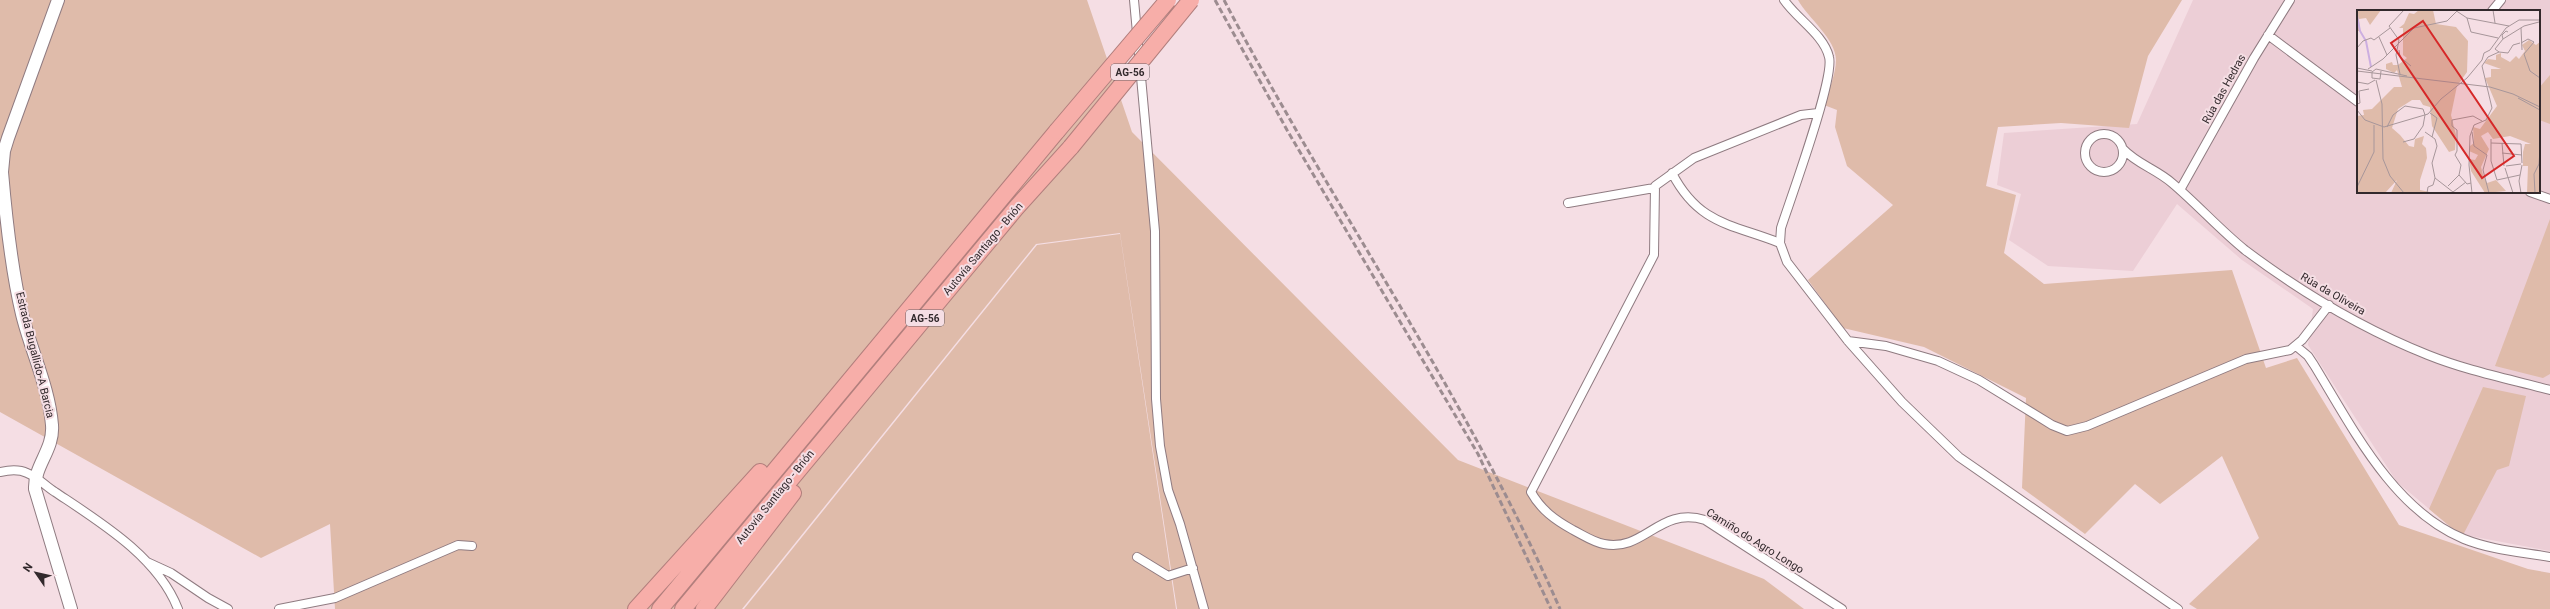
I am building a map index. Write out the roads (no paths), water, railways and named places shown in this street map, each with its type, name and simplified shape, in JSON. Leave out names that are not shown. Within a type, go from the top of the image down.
[{"type":"highway","name":"Autovía Santiago - Brión","points":[[660,609],[1057,131],[1168,0]]},
{"type":"highway","name":"Autovía Santiago - Brión","points":[[683,609],[832,428],[1071,146],[1191,0]]},
{"type":"highway","points":[[704,609],[823,453],[832,428]]},
{"type":"highway","points":[[636,609],[769,462],[805,434]]},
{"type":"street","name":"Estrada Bugallido-A Barcia","points":[[35,478],[50,447],[52,426],[45,391],[20,303],[4,192],[2,162],[8,138],[58,0]]},
{"type":"street","points":[[1134,0],[1155,231],[1156,392],[1160,446],[1168,490],[1204,609]]},
{"type":"street","points":[[1784,0],[1826,49],[1830,67],[1818,113],[1781,228],[1780,243],[1787,262],[1848,341],[1902,402],[1959,457],[2178,609]]},
{"type":"street","name":"Rúa das Hedras","points":[[2180,190],[2268,35],[2290,0]]},
{"type":"street","points":[[2493,10],[2501,0]]},
{"type":"street","points":[[2268,35],[2357,101]]},
{"type":"street","points":[[1568,203],[1654,188],[1657,184],[1694,158],[1801,115],[1818,113]]},
{"type":"street","name":"Rúa da Oliveira","points":[[2136,162],[2119,164],[2110,171],[2097,171],[2087,162],[2085,149],[2092,138],[2104,134],[2116,138],[2123,149],[2136,162],[2156,171],[2180,190],[2213,223],[2244,249],[2300,289],[2380,333],[2429,355],[2488,375],[2550,390]]},
{"type":"street","points":[[2119,164],[2123,149]]},
{"type":"street","points":[[1672,173],[1703,213],[1724,224],[1780,243]]},
{"type":"street","name":"Camiño do Agro Longo","points":[[1654,188],[1654,256],[1531,492],[1547,514],[1593,541],[1605,544],[1627,543],[1676,518],[1687,516],[1705,520],[1842,609]]},
{"type":"street","points":[[2533,193],[2550,199]]},
{"type":"street","points":[[1848,341],[1886,346],[1938,361],[1979,380],[2052,425],[2067,431],[2088,426],[2246,359],[2278,353],[2296,346],[2329,305]]},
{"type":"street","points":[[2296,346],[2308,356],[2376,463],[2403,494],[2428,516],[2452,533],[2477,543],[2550,557]]},
{"type":"street","points":[[0,472],[12,470],[26,472],[94,518],[146,562],[173,595],[178,609]]},
{"type":"street","points":[[35,478],[36,494],[72,609]]},
{"type":"street","points":[[279,609],[335,598],[458,545],[472,546]]},
{"type":"street","points":[[1137,557],[1168,576],[1192,568]]},
{"type":"street","points":[[146,562],[171,572],[208,598],[228,609]]},
{"type":"railway","points":[[1215,0],[1287,130],[1478,454],[1551,609]]},
{"type":"railway","points":[[1224,0],[1266,77],[1398,302],[1483,453],[1523,530],[1560,609]]}]
